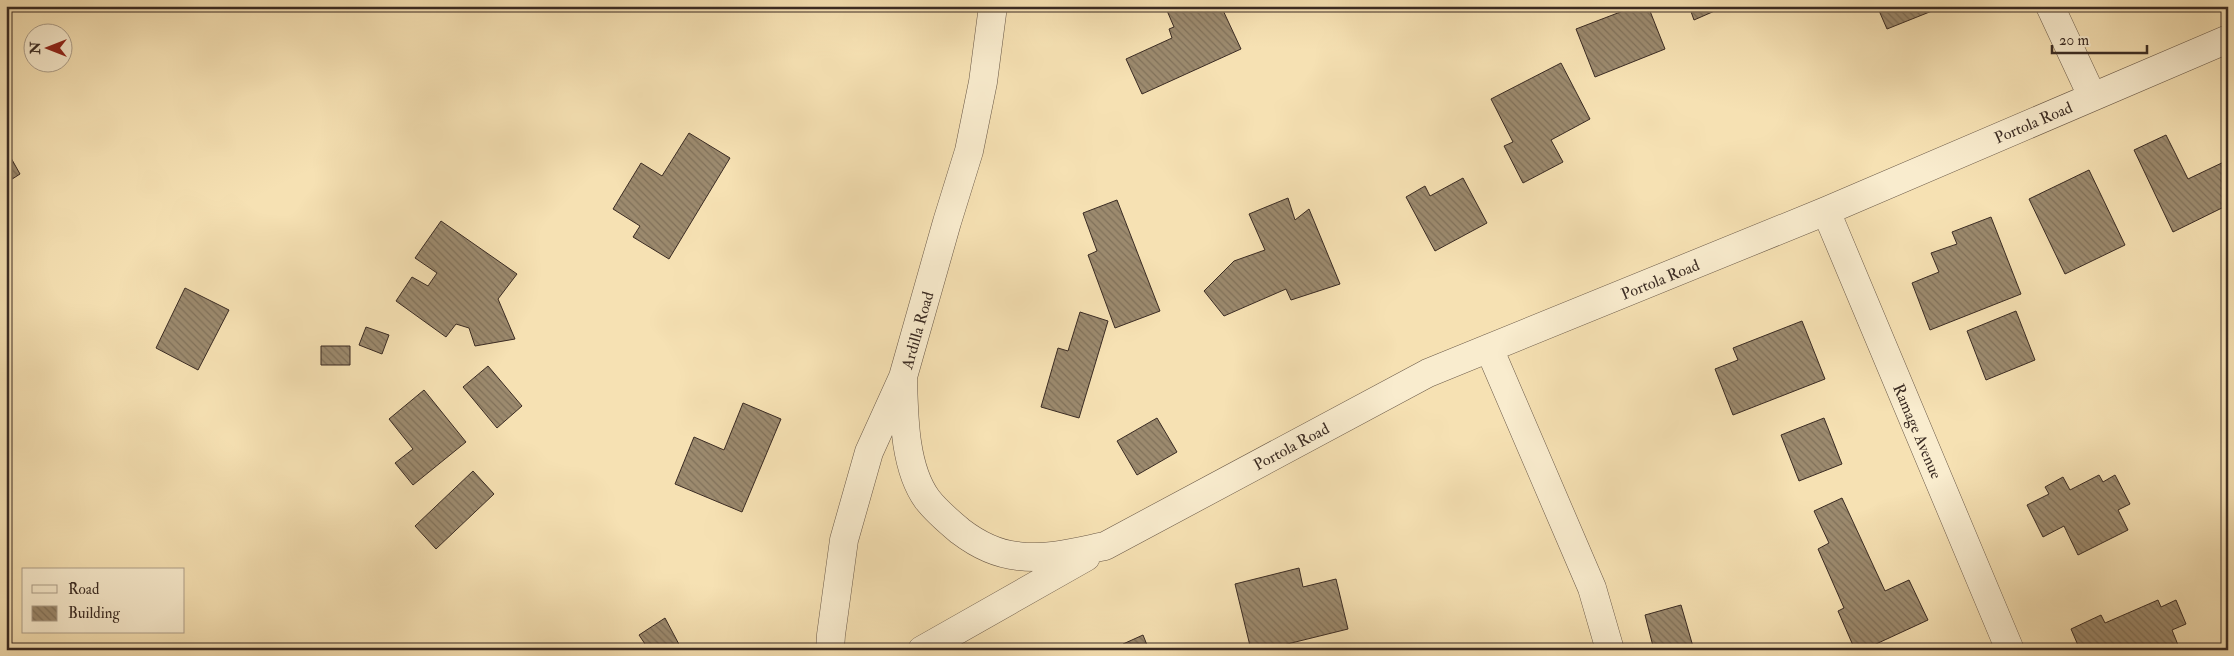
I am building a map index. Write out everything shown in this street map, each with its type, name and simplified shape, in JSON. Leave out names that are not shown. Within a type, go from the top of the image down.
[{"type":"street","name":"Ardilla Road","points":[[830,650],[844,540],[868,452],[903,377],[969,151],[983,82],[992,6]]},
{"type":"street","points":[[2050,6],[2092,96]]},
{"type":"street","name":"Portola Road","points":[[922,650],[1105,546],[1428,373],[1826,211],[2092,96],[2228,40]]},
{"type":"street","name":"Ramage Avenue","points":[[1826,211],[2010,650]]},
{"type":"street","points":[[1489,348],[1592,588],[1610,650]]},
{"type":"street","name":"Portola Road","points":[[903,377],[904,422],[915,473],[926,498],[945,519],[967,536],[992,550],[1018,556],[1061,556],[1105,546]]},
{"type":"building","points":[[1165,6],[1221,6],[1241,49],[1142,94],[1126,59],[1172,38],[1169,29],[1174,27]]},
{"type":"building","points":[[1636,6],[1648,6],[1665,49],[1595,77],[1576,29]]},
{"type":"building","points":[[1689,6],[1726,6],[1694,20]]},
{"type":"building","points":[[1877,6],[1936,6],[1937,9],[1887,29]]},
{"type":"building","points":[[1561,63],[1590,119],[1551,140],[1563,162],[1523,183],[1504,146],[1513,142],[1491,99]]},
{"type":"building","points":[[689,133],[730,158],[669,259],[633,237],[640,226],[613,209],[641,163],[662,176]]},
{"type":"building","points":[[2166,135],[2188,179],[2228,160],[2228,205],[2173,232],[2134,150]]},
{"type":"building","points":[[6,149],[20,174],[6,183]]},
{"type":"building","points":[[2089,170],[2125,245],[2065,274],[2029,199]]},
{"type":"building","points":[[1463,178],[1487,223],[1435,251],[1406,197],[1425,186],[1430,196]]},
{"type":"building","points":[[1288,198],[1295,220],[1309,209],[1340,284],[1291,300],[1286,289],[1224,316],[1204,291],[1234,261],[1265,250],[1249,214]]},
{"type":"building","points":[[1117,200],[1160,311],[1115,328],[1088,255],[1097,251],[1083,213]]},
{"type":"building","points":[[1991,217],[2021,294],[1930,330],[1912,283],[1939,272],[1931,253],[1957,244],[1952,232]]},
{"type":"building","points":[[441,221],[517,274],[498,299],[515,339],[475,346],[469,328],[456,324],[446,337],[396,301],[412,277],[428,286],[437,273],[415,258]]},
{"type":"building","points":[[185,288],[229,310],[198,370],[156,348]]},
{"type":"building","points":[[2016,311],[2035,360],[1986,380],[1967,331]]},
{"type":"building","points":[[1080,312],[1108,321],[1079,418],[1041,407],[1058,348],[1068,351]]},
{"type":"building","points":[[1802,321],[1825,379],[1733,415],[1715,369],[1738,360],[1733,348]]},
{"type":"building","points":[[366,327],[389,335],[382,354],[359,345]]},
{"type":"building","points":[[321,346],[350,346],[350,365],[321,365]]},
{"type":"building","points":[[488,366],[522,406],[497,428],[463,387]]},
{"type":"building","points":[[424,390],[466,442],[413,485],[395,463],[413,449],[389,419]]},
{"type":"building","points":[[743,403],[781,419],[742,512],[675,484],[694,437],[724,450]]},
{"type":"building","points":[[1157,418],[1177,452],[1137,475],[1117,441]]},
{"type":"building","points":[[1824,418],[1842,464],[1799,481],[1781,435]]},
{"type":"building","points":[[473,471],[494,494],[436,549],[415,526]]},
{"type":"building","points":[[2099,475],[2103,482],[2115,475],[2130,504],[2118,510],[2128,530],[2078,555],[2064,526],[2043,537],[2027,505],[2049,494],[2045,487],[2063,477],[2070,490]]},
{"type":"building","points":[[1842,498],[1885,591],[1909,580],[1928,620],[1863,650],[1855,650],[1838,611],[1844,608],[1818,549],[1829,543],[1814,511]]},
{"type":"building","points":[[1299,568],[1303,587],[1336,579],[1348,629],[1263,650],[1251,650],[1235,584]]},
{"type":"building","points":[[2158,600],[2161,607],[2176,600],[2186,624],[2172,630],[2180,650],[2080,650],[2071,629],[2101,615],[2105,623]]},
{"type":"building","points":[[1681,605],[1694,650],[1654,650],[1645,615]]},
{"type":"building","points":[[665,618],[682,650],[649,650],[639,635]]},
{"type":"building","points":[[1143,635],[1149,650],[1125,650],[1123,644]]}]
